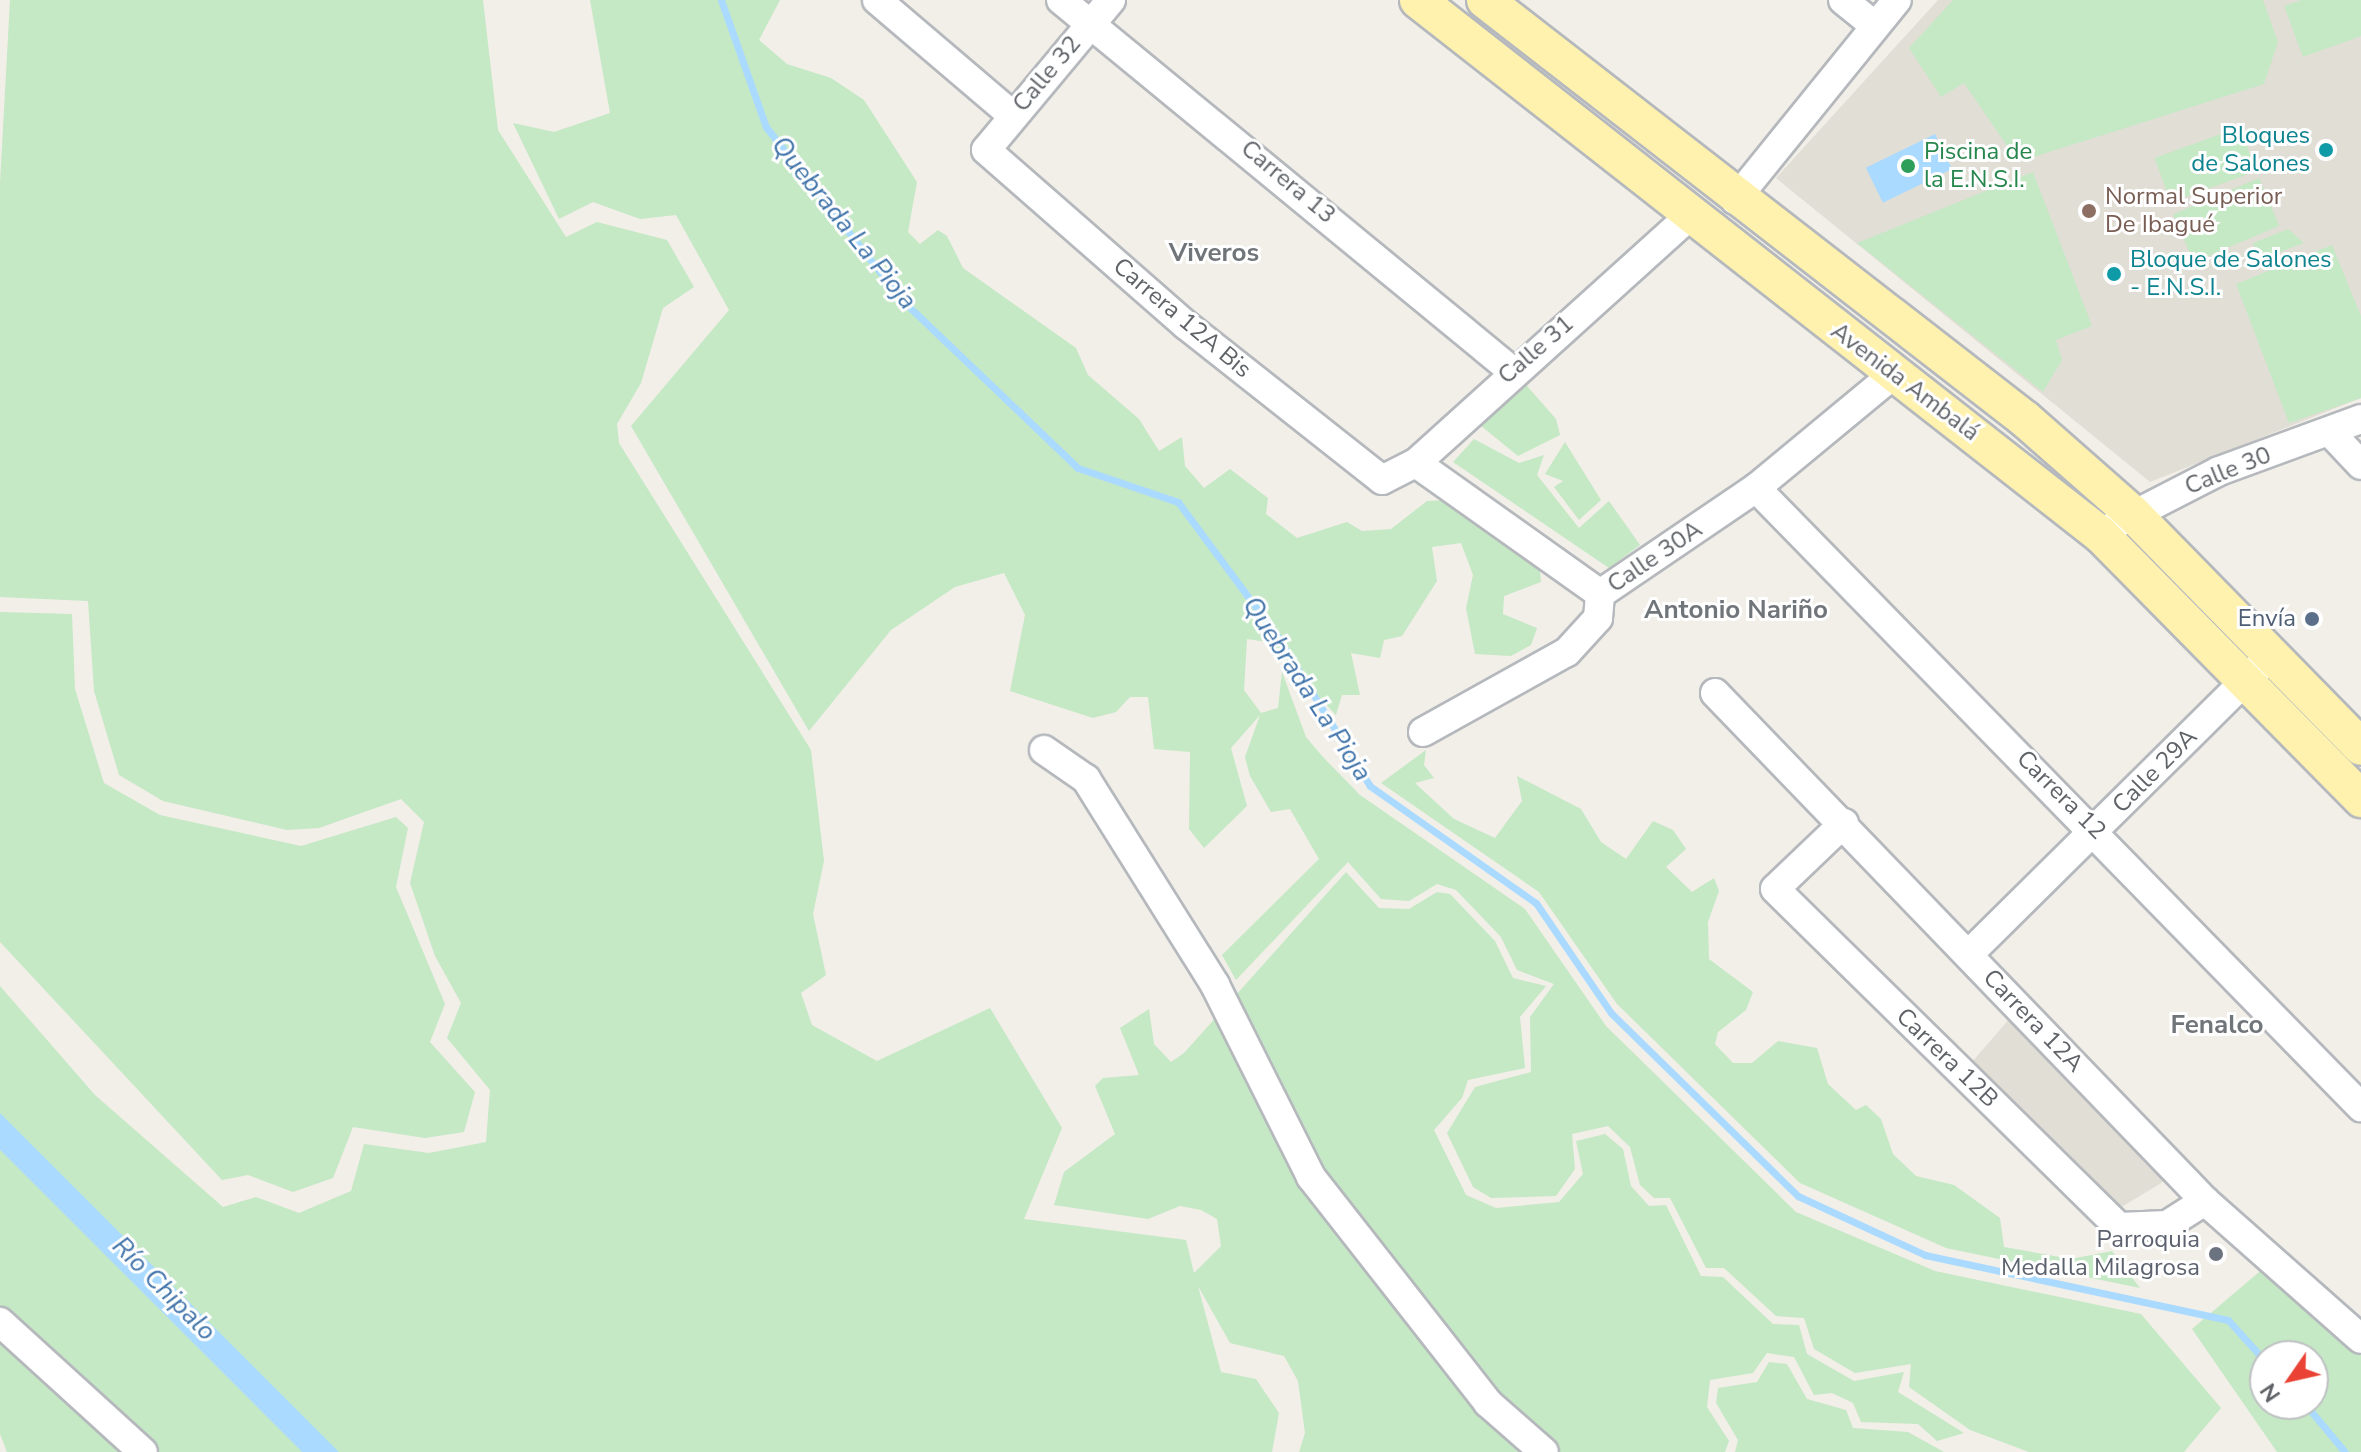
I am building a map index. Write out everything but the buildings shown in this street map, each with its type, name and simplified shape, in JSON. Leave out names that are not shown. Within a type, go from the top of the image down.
[{"type":"main road","name":"Avenida Ambalá","points":[[1418,0],[1689,216],[2101,535],[2361,747]]},
{"type":"main road","name":"Avenida Ambalá","points":[[1485,0],[1735,200],[2026,420],[2132,513],[2260,667],[2361,799]]},
{"type":"street","points":[[877,0],[1012,115]]},
{"type":"street","name":"Carrera 13","points":[[1061,0],[1511,370]]},
{"type":"street","name":"Calle 32","points":[[986,150],[1012,115],[1111,0]]},
{"type":"street","points":[[1843,0],[1874,25]]},
{"type":"street","points":[[1735,200],[1897,0]]},
{"type":"street","name":"Carrera 12A Bis","points":[[986,150],[1186,325],[1382,480]]},
{"type":"street","name":"Calle 31","points":[[1382,480],[1416,463],[1511,370],[1689,216]]},
{"type":"street","name":"Calle 30A","points":[[1423,732],[1567,652],[1598,618],[1600,594],[1756,488],[1894,374]]},
{"type":"street","name":"Calle 30","points":[[2101,535],[2132,513],[2361,419]]},
{"type":"street","points":[[2330,432],[2361,465]]},
{"type":"street","points":[[1416,463],[1600,594]]},
{"type":"street","name":"Carrera 12","points":[[1756,488],[2096,830],[2361,1107]]},
{"type":"street","name":"Calle 29A","points":[[1969,954],[2260,667]]},
{"type":"street","name":"Carrera 12A","points":[[1715,693],[1844,823],[2205,1201],[2361,1339]]},
{"type":"street","points":[[1044,750],[1086,779],[1215,985],[1311,1177],[1488,1403],[1544,1452]]},
{"type":"street","name":"Carrera 12B","points":[[1844,823],[1775,889],[2119,1227],[2167,1225],[2205,1201]]},
{"type":"street","points":[[0,1322],[143,1452]]},
{"type":"shaded area","name":"Normal Superior De Ibagué","points":[[1938,0],[2361,0],[2361,398],[2150,482],[1776,178]]},
{"type":"shaded area","points":[[2011,1017],[2167,1177],[2160,1184],[2118,1209],[1965,1070]]},
{"type":"green space","points":[[10,0],[483,0],[498,130],[566,237],[597,222],[667,240],[694,287],[663,308],[641,383],[617,424],[619,443],[811,750],[824,861],[813,914],[826,975],[801,993],[812,1025],[877,1061],[990,1008],[1062,1128],[1024,1219],[1186,1240],[1194,1273],[1221,1246],[1217,1219],[1201,1210],[1180,1206],[1148,1219],[1054,1205],[1064,1172],[1115,1134],[1095,1086],[1103,1078],[1139,1075],[1120,1028],[1149,1009],[1154,1044],[1171,1062],[1184,1053],[1346,872],[1379,908],[1409,909],[1437,892],[1450,894],[1495,941],[1513,978],[1546,986],[1520,1017],[1525,1068],[1468,1080],[1462,1098],[1434,1130],[1466,1195],[1496,1208],[1559,1202],[1583,1174],[1576,1141],[1605,1134],[1623,1149],[1631,1186],[1649,1206],[1666,1205],[1701,1276],[1723,1277],[1773,1324],[1799,1325],[1807,1354],[1854,1381],[1904,1372],[1898,1392],[1964,1433],[1937,1441],[1918,1424],[1861,1422],[1853,1403],[1832,1393],[1814,1395],[1794,1357],[1767,1353],[1753,1373],[1710,1380],[1707,1407],[1729,1441],[1725,1452],[1299,1452],[1305,1433],[1298,1381],[1284,1356],[1230,1343],[1198,1286],[1221,1372],[1256,1379],[1279,1413],[1272,1452],[7,1452],[0,1434],[0,986],[95,1095],[223,1207],[256,1197],[299,1213],[351,1191],[364,1144],[429,1153],[486,1142],[490,1090],[447,1038],[461,1003],[435,956],[410,883],[424,822],[401,799],[319,828],[287,830],[163,801],[119,775],[94,691],[88,601],[0,597],[0,183]]},
{"type":"green space","points":[[590,0],[780,0],[759,40],[787,64],[831,78],[864,100],[917,182],[908,232],[920,244],[938,230],[947,236],[963,268],[1076,348],[1088,375],[1139,419],[1159,451],[1182,437],[1185,466],[1204,488],[1230,469],[1268,498],[1266,514],[1297,538],[1347,522],[1362,531],[1391,529],[1427,501],[1448,500],[1540,571],[1541,582],[1504,596],[1503,614],[1537,628],[1531,645],[1511,656],[1475,654],[1466,608],[1473,575],[1461,543],[1432,547],[1437,581],[1402,636],[1384,640],[1380,658],[1351,653],[1360,695],[1342,695],[1336,715],[1267,642],[1247,639],[1244,690],[1261,713],[1278,708],[1282,672],[1306,737],[1322,756],[1360,795],[1525,909],[1606,1026],[1796,1212],[1935,1271],[2141,1314],[2221,1408],[2184,1452],[2029,1452],[1970,1430],[1909,1387],[1911,1364],[1855,1373],[1814,1349],[1804,1318],[1776,1316],[1724,1268],[1706,1268],[1670,1198],[1654,1198],[1640,1185],[1630,1147],[1608,1126],[1572,1134],[1575,1169],[1556,1196],[1491,1198],[1473,1187],[1447,1133],[1475,1087],[1531,1072],[1530,1017],[1554,984],[1517,970],[1501,937],[1456,890],[1437,884],[1409,901],[1381,899],[1348,862],[1236,980],[1222,955],[1319,859],[1290,809],[1271,812],[1250,776],[1245,757],[1260,715],[1231,748],[1247,806],[1204,848],[1189,829],[1190,752],[1154,749],[1148,697],[1130,697],[1116,712],[1093,718],[1010,691],[1025,615],[1004,573],[955,587],[891,630],[809,731],[631,426],[729,310],[676,215],[640,219],[593,202],[559,219],[513,123],[554,132],[610,113]]},
{"type":"green space","points":[[1953,0],[2263,0],[2278,42],[2264,84],[2018,162],[1964,83],[1941,97],[1909,48]]},
{"type":"green space","points":[[2301,0],[2361,0],[2361,36],[2303,57],[2284,6]]},
{"type":"green space","points":[[2240,127],[2256,171],[2171,202],[2154,158]]},
{"type":"green space","points":[[2033,172],[2092,326],[2056,340],[2062,360],[2043,392],[1857,243]]},
{"type":"green space","points":[[2259,178],[2279,226],[2194,262],[2173,214]]},
{"type":"green space","points":[[2288,229],[2304,243],[2259,260],[2253,243]]},
{"type":"green space","points":[[2332,245],[2361,316],[2361,398],[2289,423],[2236,284]]},
{"type":"green space","points":[[1514,371],[1556,419],[1560,435],[1518,456],[1475,421]]},
{"type":"green space","points":[[1474,439],[1519,463],[1544,455],[1537,475],[1579,528],[1609,501],[1640,545],[1609,568],[1453,462]]},
{"type":"green space","points":[[1565,442],[1601,500],[1579,520],[1554,487],[1563,481],[1545,474]]},
{"type":"green space","points":[[0,612],[72,614],[75,689],[104,783],[160,815],[301,846],[396,817],[408,828],[396,887],[445,1004],[430,1042],[475,1092],[464,1132],[425,1138],[353,1127],[333,1178],[293,1192],[248,1175],[222,1180],[0,942]]},
{"type":"green space","points":[[1426,750],[1424,765],[1434,778],[1415,783],[1454,819],[1495,838],[1522,801],[1517,776],[1581,809],[1601,842],[1626,859],[1653,821],[1673,830],[1686,849],[1666,867],[1692,892],[1714,878],[1719,891],[1708,922],[1709,959],[1753,992],[1746,1010],[1718,1032],[1715,1044],[1733,1063],[1752,1063],[1778,1041],[1817,1048],[1828,1084],[1856,1110],[1866,1105],[1881,1119],[1893,1154],[1916,1176],[1954,1185],[2000,1218],[2004,1247],[2071,1259],[2112,1251],[2140,1288],[1946,1248],[1800,1183],[1617,1004],[1539,892],[1381,783]]},
{"type":"green space","points":[[2265,1267],[2361,1347],[2361,1452],[2277,1452],[2255,1420],[2329,1420],[2329,1340],[2249,1340],[2249,1411],[2192,1329]]},
{"type":"green space","points":[[1769,1362],[1787,1364],[1807,1399],[1846,1410],[1853,1428],[1908,1432],[1944,1452],[1735,1452],[1738,1440],[1716,1403],[1718,1388],[1757,1382]]},
{"type":"water","name":"Piscina de la E.N.S.I.","points":[[1935,134],[1952,169],[1883,203],[1866,168]]},
{"type":"water","name":"Río Chipalo","points":[[0,1113],[339,1452],[302,1452],[0,1150]]},
{"type":"waterway","name":"Quebrada La Pioja","points":[[721,0],[766,127],[902,300],[1078,468],[1178,502],[1277,636],[1370,786],[1536,903],[1611,1013],[1798,1196],[1925,1255],[2228,1320],[2249,1343]]},
{"type":"waterway","name":"Quebrada La Pioja","points":[[2318,1420],[2345,1452]]},
{"type":"place","name":"Bloques de Salones","points":[[2326,150]]},
{"type":"place","name":"Piscina de la E.N.S.I.","points":[[1908,166]]},
{"type":"place","name":"Normal Superior De Ibagué","points":[[2089,211]]},
{"type":"place","name":"Bloque de Salones - E.N.S.I.","points":[[2114,274]]},
{"type":"place","name":"Envía","points":[[2312,619]]},
{"type":"place","name":"Parroquia Medalla Milagrosa","points":[[2216,1254]]},
{"type":"district","name":"Viveros","points":[[1214,253]]},
{"type":"district","name":"Antonio Nariño","points":[[1736,610]]},
{"type":"district","name":"Fenalco","points":[[2217,1025]]}]
